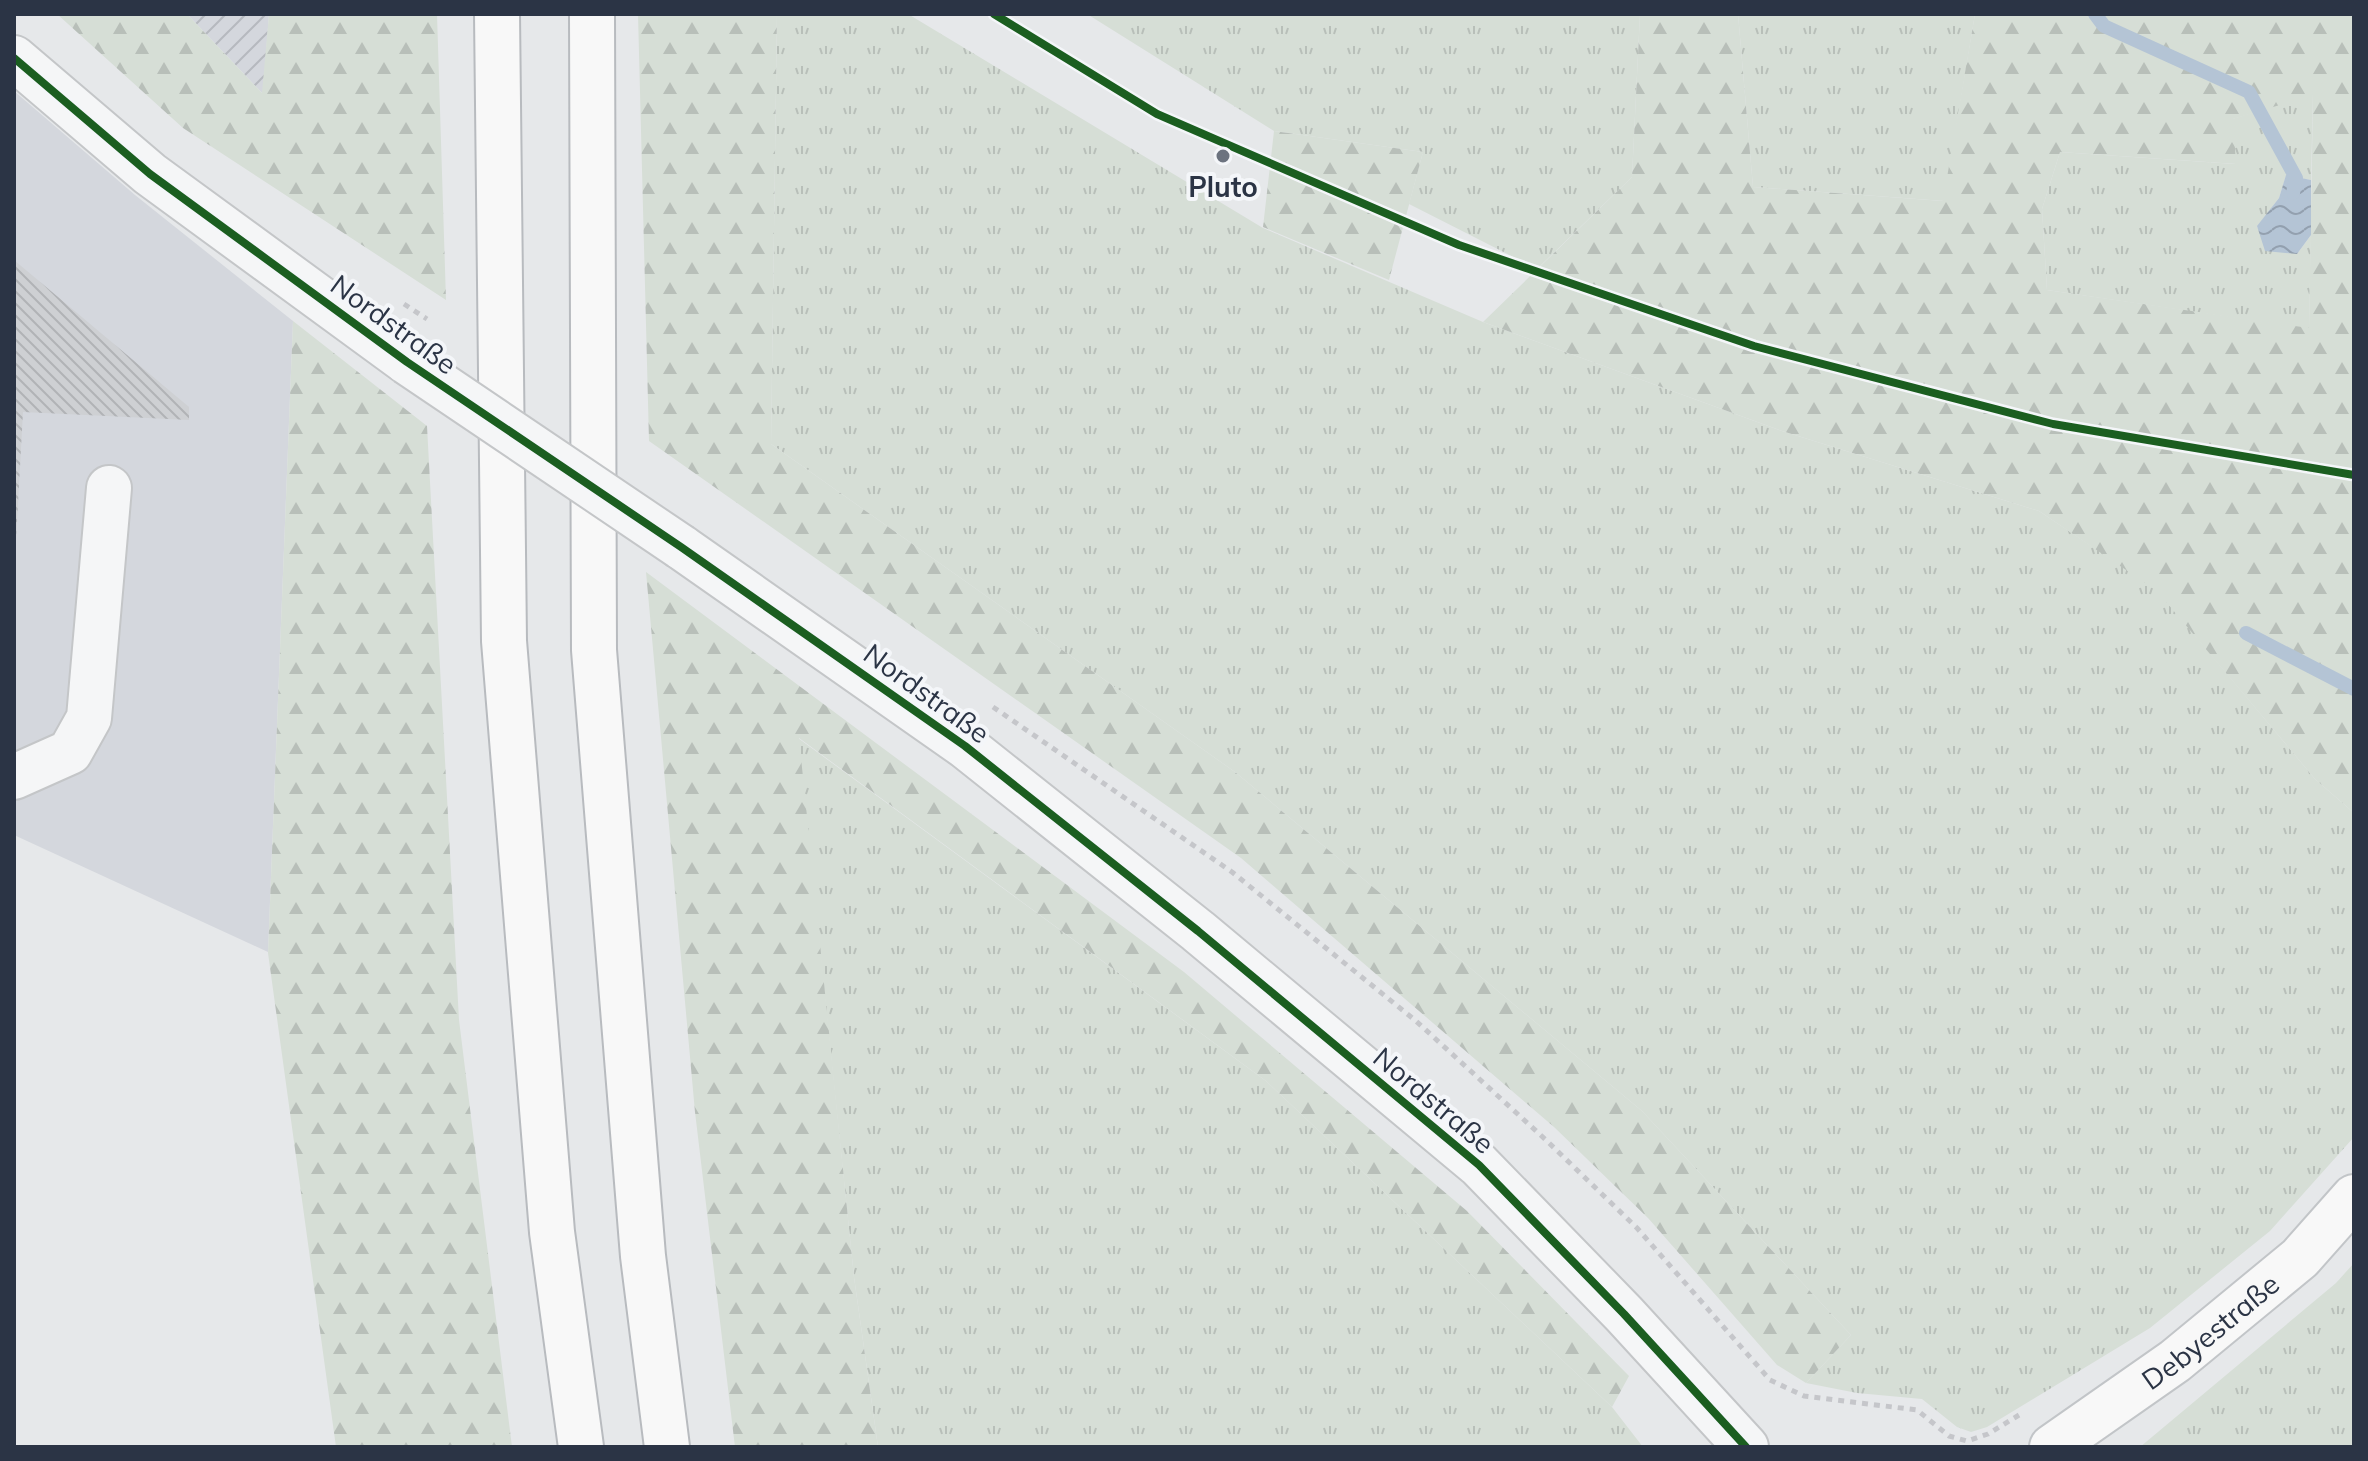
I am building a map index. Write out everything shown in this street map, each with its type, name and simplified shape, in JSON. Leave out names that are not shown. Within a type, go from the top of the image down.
[{"type":"main road","points":[[497,14],[504,641],[552,1232],[581,1447]]},
{"type":"main road","points":[[592,14],[594,650],[643,1256],[667,1447]]},
{"type":"main road","name":"Debyestraße","points":[[2052,1447],[2175,1361],[2300,1258],[2354,1197]]},
{"type":"street","name":"Nordstraße","points":[[14,58],[150,174],[407,362],[681,547],[965,746],[1198,931],[1479,1165],[1624,1314],[1746,1447]]},
{"type":"street","points":[[14,777],[70,752],[89,718],[109,488]]},
{"type":"path","points":[[984,700],[1232,872],[1416,1021],[1637,1228],[1770,1380],[1804,1396],[1917,1410],[1949,1436],[1967,1441],[1988,1434],[2024,1412]]},
{"type":"shaded area","points":[[187,14],[269,14],[263,94]]},
{"type":"shaded area","points":[[14,91],[135,195],[293,321],[268,952],[14,835]]},
{"type":"green space","points":[[57,14],[187,14],[262,93],[269,14],[437,14],[446,300],[183,128]]},
{"type":"green space","points":[[638,14],[777,14],[771,444],[1235,772],[1642,1111],[1851,1335],[1806,1383],[1777,1365],[1648,1218],[1554,1127],[1241,858],[649,441]]},
{"type":"green space","points":[[777,14],[908,14],[1263,228],[1483,322],[1782,431],[2039,511],[2157,590],[2315,779],[2354,813],[2354,1137],[2270,1231],[2150,1328],[1987,1427],[1971,1432],[1957,1427],[1922,1399],[1857,1393],[1806,1383],[1851,1335],[1642,1111],[1235,772],[771,444]]},
{"type":"green space","points":[[1087,14],[1640,14],[1632,177],[1537,269],[1409,204],[1423,152],[1274,131]]},
{"type":"green space","points":[[1640,14],[1738,14],[1753,187],[1943,201],[1975,14],[2354,14],[2354,813],[2315,779],[2157,591],[2039,511],[1782,431],[1483,322],[1632,177]],"holes":[[[2313,95],[2309,328],[2047,290],[2042,209],[2060,152],[2236,164],[2233,119]]]},
{"type":"green space","points":[[1738,14],[1975,14],[1944,201],[1753,187]]},
{"type":"green space","points":[[2313,94],[2311,180],[2286,176],[2279,198],[2257,227],[2297,254],[2311,235],[2309,329],[2047,290],[2042,209],[2060,152],[2235,164],[2232,119]]},
{"type":"green space","points":[[1274,131],[1423,152],[1389,280],[1263,227]]},
{"type":"green space","points":[[293,321],[427,426],[459,1020],[512,1447],[336,1447],[268,953]]},
{"type":"green space","points":[[646,572],[1184,972],[1467,1211],[1629,1376],[1612,1407],[1266,1081],[799,738],[854,1277],[878,1447],[735,1447],[695,1112]]},
{"type":"green space","points":[[798,738],[1266,1081],[1612,1407],[1643,1447],[878,1447],[854,1277]]},
{"type":"green space","points":[[2354,1263],[2354,1447],[2140,1447],[2336,1283]]},
{"type":"water","points":[[2286,175],[2311,180],[2311,235],[2297,254],[2265,251],[2257,226],[2279,198]]},
{"type":"building","points":[[14,260],[189,407],[189,420],[23,412],[16,541],[14,541]]},
{"type":"waterway","points":[[2095,14],[2104,26],[2249,92],[2296,178],[2293,193]]},
{"type":"waterway","points":[[2246,633],[2354,689]]},
{"type":"cycle path","points":[[994,14],[1157,114],[1459,245],[1754,346],[2053,424],[2354,475]]},
{"type":"cycle path","points":[[14,58],[150,174],[407,362],[681,547],[965,746],[1198,931],[1479,1165],[1624,1314],[1746,1447]]},
{"type":"place","name":"Pluto","points":[[1223,156]]}]
